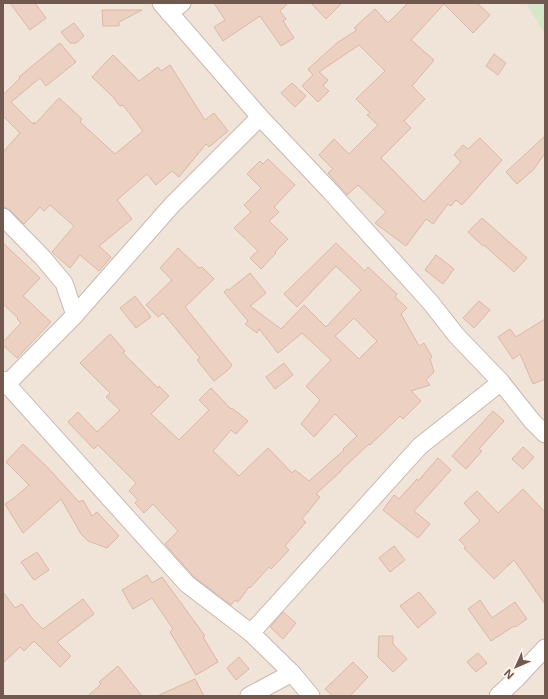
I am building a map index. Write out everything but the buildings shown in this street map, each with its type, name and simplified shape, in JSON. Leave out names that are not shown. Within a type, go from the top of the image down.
[{"type":"street","points":[[170,6],[260,117],[432,303],[456,335],[501,382],[532,421],[545,434]]},
{"type":"street","points":[[260,117],[172,206],[75,315],[5,382],[187,584],[251,633],[292,673],[311,696]]},
{"type":"street","points":[[3,217],[43,258],[64,283],[75,315]]},
{"type":"street","points":[[251,633],[420,446],[501,382]]},
{"type":"street","points":[[498,696],[545,648]]},
{"type":"street","points":[[249,696],[292,673]]},
{"type":"shaded area","points":[[3,3],[545,3],[545,696],[3,696]]},
{"type":"green space","points":[[526,3],[545,3],[545,34]]}]
